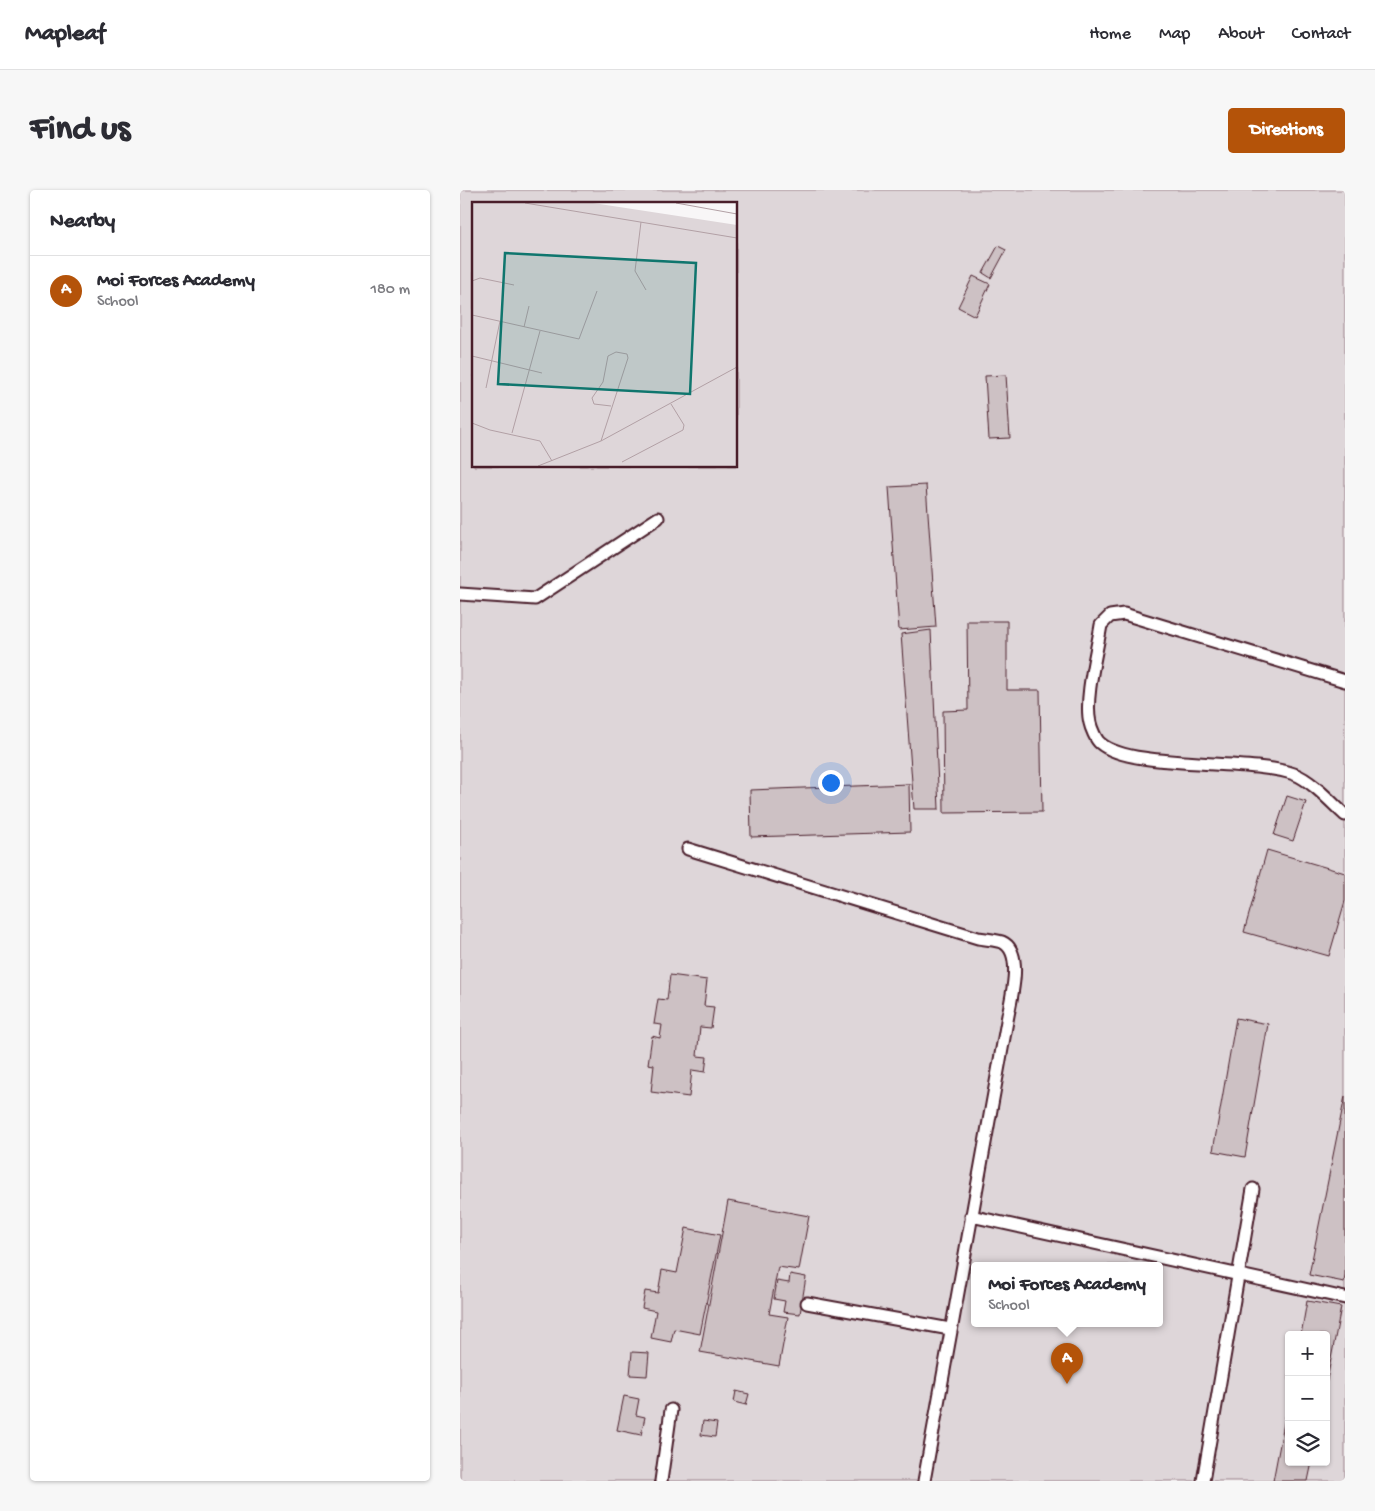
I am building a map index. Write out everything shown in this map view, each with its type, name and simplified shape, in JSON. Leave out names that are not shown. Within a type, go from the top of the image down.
[{"type":"lane","points":[[460,594],[535,599],[658,518]]},
{"type":"lane","points":[[1345,681],[1124,614],[1110,616],[1101,625],[1089,703],[1090,724],[1099,743],[1115,751],[1138,757],[1275,768],[1297,775],[1345,814]]},
{"type":"lane","points":[[688,849],[969,935],[1003,943],[1012,951],[1015,964],[1014,973],[924,1481]]},
{"type":"lane","points":[[1203,1481],[1253,1189]]},
{"type":"lane","points":[[970,1216],[1345,1298]]},
{"type":"lane","points":[[807,1302],[950,1329]]},
{"type":"lane","points":[[662,1481],[671,1410]]},
{"type":"shaded area","points":[[460,190],[1345,190],[1345,1481],[460,1481]]},
{"type":"building","points":[[998,246],[1006,250],[991,278],[983,273]]},
{"type":"building","points":[[973,276],[990,284],[975,316],[958,307]]},
{"type":"building","points":[[1006,375],[1010,438],[989,439],[985,376]]},
{"type":"building","points":[[926,485],[936,627],[899,630],[889,487]]},
{"type":"building","points":[[967,621],[1007,621],[1007,690],[1040,690],[1042,812],[944,813],[943,711],[968,710]]},
{"type":"building","points":[[931,630],[939,809],[914,809],[901,634]]},
{"type":"building","points":[[909,784],[910,832],[751,837],[750,790]]},
{"type":"building","points":[[1287,796],[1306,802],[1293,841],[1274,835]]},
{"type":"building","points":[[1267,850],[1345,873],[1345,901],[1329,956],[1244,932]]},
{"type":"building","points":[[670,975],[707,980],[704,1006],[714,1007],[711,1028],[700,1027],[697,1056],[707,1057],[705,1072],[692,1070],[689,1097],[651,1092],[654,1065],[648,1064],[652,1036],[660,1038],[662,1025],[654,1024],[658,999],[667,1000]]},
{"type":"building","points":[[1236,1018],[1268,1024],[1245,1157],[1213,1151]]},
{"type":"building","points":[[1345,1096],[1345,1276],[1344,1282],[1309,1275]]},
{"type":"building","points":[[728,1201],[809,1216],[799,1270],[778,1267],[769,1314],[788,1317],[779,1366],[700,1352]]},
{"type":"building","points":[[686,1228],[720,1235],[700,1334],[674,1329],[671,1342],[651,1338],[656,1311],[642,1308],[645,1291],[658,1293],[662,1270],[677,1273]]},
{"type":"building","points":[[790,1274],[806,1277],[800,1314],[783,1312],[785,1301],[774,1299],[777,1281],[789,1283]]},
{"type":"building","points":[[1307,1301],[1341,1307],[1330,1364],[1330,1331],[1302,1331]]},
{"type":"building","points":[[632,1352],[649,1353],[647,1376],[630,1375]]},
{"type":"building","points":[[736,1391],[749,1394],[746,1405],[734,1402]]},
{"type":"building","points":[[624,1396],[639,1399],[636,1415],[645,1417],[641,1435],[617,1430]]},
{"type":"building","points":[[1285,1418],[1285,1466],[1311,1466],[1308,1481],[1273,1481]]},
{"type":"building","points":[[703,1421],[717,1423],[715,1437],[701,1435]]},
{"type":"place","name":"Moi Forces Academy","points":[[1067,1384]]}]
